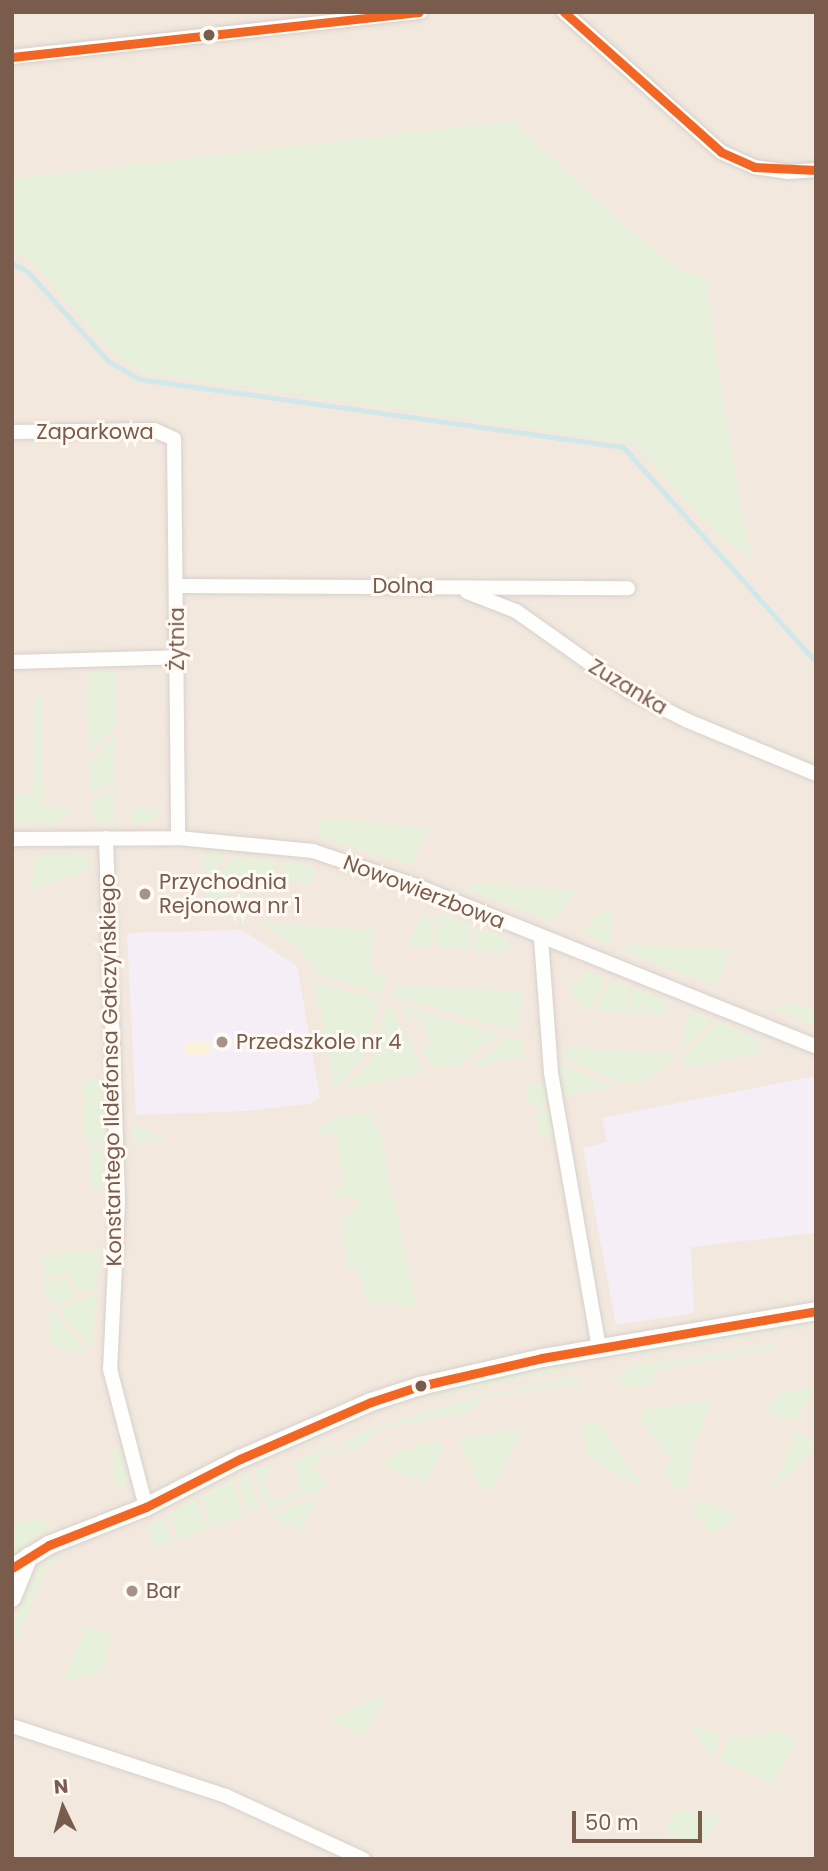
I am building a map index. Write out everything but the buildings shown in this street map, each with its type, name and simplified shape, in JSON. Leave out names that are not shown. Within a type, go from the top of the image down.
[{"type":"street","points":[[12,57],[421,12]]},
{"type":"street","points":[[564,12],[721,152],[754,167],[788,172],[816,170]]},
{"type":"street","name":"Zaparkowa","points":[[12,432],[154,430],[174,439]]},
{"type":"street","name":"Żytnia","points":[[174,439],[178,838]]},
{"type":"street","name":"Dolna","points":[[177,586],[628,588]]},
{"type":"street","name":"Zuzanka","points":[[449,586],[516,611],[629,691],[676,715],[816,774]]},
{"type":"street","points":[[12,662],[177,657]]},
{"type":"street","name":"Konstantego Ildefonsa Gałczyńskiego","points":[[106,838],[118,1202],[110,1369],[146,1507]]},
{"type":"street","name":"Nowowierzbowa","points":[[12,839],[178,838],[313,851],[417,886],[541,939],[816,1046]]},
{"type":"street","points":[[541,939],[551,1073],[598,1348]]},
{"type":"street","points":[[12,1568],[29,1556],[146,1507],[240,1459],[371,1402],[472,1372],[816,1311]]},
{"type":"street","points":[[12,1598],[29,1556]]},
{"type":"street","points":[[12,1726],[226,1796],[363,1859]]},
{"type":"shaded area","points":[[12,12],[816,12],[816,1859],[12,1859]]},
{"type":"shaded area","name":"Przedszkole nr 4","points":[[242,930],[297,966],[320,1097],[309,1104],[246,1111],[136,1115],[127,933]]},
{"type":"shaded area","points":[[816,1076],[816,1233],[691,1247],[694,1313],[616,1325],[583,1148],[607,1142],[602,1118]]},
{"type":"green space","points":[[513,121],[636,236],[684,271],[706,278],[726,423],[752,559],[707,524],[633,443],[142,372],[114,355],[33,263],[12,251],[12,179]]},
{"type":"green space","points":[[115,671],[115,727],[89,753],[87,673]]},
{"type":"green space","points":[[42,696],[43,807],[77,807],[53,824],[12,824],[12,794],[34,793],[33,697]]},
{"type":"green space","points":[[115,735],[114,780],[90,796],[90,762]]},
{"type":"green space","points":[[114,788],[113,821],[94,824],[91,804]]},
{"type":"green space","points":[[130,807],[159,807],[154,819],[142,824],[132,823]]},
{"type":"green space","points":[[320,818],[428,828],[411,865],[318,837]]},
{"type":"green space","points":[[87,853],[93,869],[28,890],[38,854]]},
{"type":"green space","points":[[197,853],[226,854],[212,874],[205,873],[204,858]]},
{"type":"green space","points":[[233,857],[276,861],[275,879],[220,874]]},
{"type":"green space","points":[[283,861],[315,867],[314,884],[282,880]]},
{"type":"green space","points":[[216,880],[245,883],[204,916],[191,916],[196,909],[206,908],[205,894]]},
{"type":"green space","points":[[471,884],[577,890],[552,922],[470,891]]},
{"type":"green space","points":[[248,887],[246,919],[214,916]]},
{"type":"green space","points":[[613,911],[610,944],[582,933],[597,914]]},
{"type":"green space","points":[[437,912],[471,924],[470,950],[436,947]]},
{"type":"green space","points":[[422,914],[433,917],[432,947],[407,946]]},
{"type":"green space","points":[[259,923],[373,930],[372,972],[386,974],[383,994],[320,976],[298,948]]},
{"type":"green space","points":[[476,927],[509,939],[508,952],[474,950]]},
{"type":"green space","points":[[623,945],[731,949],[717,986],[623,951]]},
{"type":"green space","points":[[586,970],[606,978],[590,1009],[584,1009],[571,995],[572,983]]},
{"type":"green space","points":[[610,980],[629,986],[626,1013],[595,1010]]},
{"type":"green space","points":[[314,981],[380,1000],[363,1059],[335,1089]]},
{"type":"green space","points":[[397,985],[522,992],[517,1031],[391,996]]},
{"type":"green space","points":[[632,988],[666,1000],[665,1015],[630,1013]]},
{"type":"green space","points":[[388,1002],[425,1072],[345,1089],[370,1062]]},
{"type":"green space","points":[[773,1005],[816,1007],[816,1026],[772,1009]]},
{"type":"green space","points":[[401,1006],[499,1034],[459,1065],[435,1069],[422,1047],[432,1042],[416,1013],[406,1017]]},
{"type":"green space","points":[[687,1009],[712,1019],[684,1048]]},
{"type":"green space","points":[[718,1021],[761,1040],[759,1053],[684,1067],[684,1055]]},
{"type":"green space","points":[[509,1037],[523,1041],[523,1057],[468,1068]]},
{"type":"green space","points":[[565,1047],[677,1054],[651,1080],[625,1084],[564,1058]]},
{"type":"green space","points":[[559,1064],[618,1087],[564,1096]]},
{"type":"green space","points":[[92,1079],[100,1082],[103,1090],[100,1098],[92,1101],[84,1098],[81,1090],[84,1082]]},
{"type":"green space","points":[[538,1083],[549,1090],[550,1095],[543,1106],[538,1107],[527,1100],[526,1095],[533,1084]]},
{"type":"green space","points":[[103,1101],[105,1142],[87,1144],[82,1103]]},
{"type":"green space","points":[[548,1109],[553,1137],[541,1139],[533,1114]]},
{"type":"green space","points":[[369,1111],[372,1124],[378,1123],[416,1306],[366,1303],[359,1268],[348,1270],[340,1219],[359,1206],[357,1198],[332,1196],[331,1189],[344,1186],[335,1133],[320,1135],[319,1131],[331,1119]]},
{"type":"green space","points":[[132,1124],[169,1140],[133,1143]]},
{"type":"green space","points":[[104,1147],[104,1187],[92,1189],[88,1149]]},
{"type":"green space","points":[[101,1250],[97,1287],[80,1294],[70,1275],[44,1276],[42,1255]]},
{"type":"green space","points":[[67,1280],[75,1296],[53,1305],[45,1295],[44,1281]]},
{"type":"green space","points":[[97,1293],[92,1343],[92,1350],[58,1308]]},
{"type":"green space","points":[[52,1310],[89,1354],[51,1347],[48,1313]]},
{"type":"green space","points":[[816,1325],[618,1358],[621,1354]]},
{"type":"green space","points":[[774,1344],[776,1349],[655,1370],[653,1384],[622,1388],[615,1380],[629,1367]]},
{"type":"green space","points":[[574,1363],[575,1367],[434,1398],[464,1385]]},
{"type":"green space","points":[[576,1376],[582,1388],[579,1391],[572,1384],[482,1398],[473,1411],[383,1428],[353,1451],[340,1442],[386,1424],[473,1398]]},
{"type":"green space","points":[[816,1386],[794,1422],[767,1411],[771,1402],[785,1391]]},
{"type":"green space","points":[[712,1400],[693,1448],[687,1487],[677,1490],[663,1469],[671,1461],[645,1425],[630,1424],[642,1421],[641,1410]]},
{"type":"green space","points":[[581,1420],[601,1426],[643,1487],[587,1457]]},
{"type":"green space","points":[[522,1429],[493,1487],[482,1491],[458,1438]]},
{"type":"green space","points":[[796,1432],[816,1441],[816,1449],[772,1489]]},
{"type":"green space","points":[[439,1440],[443,1447],[425,1484],[383,1466],[391,1454]]},
{"type":"green space","points":[[330,1446],[350,1457],[324,1451],[313,1470],[327,1479],[322,1490],[267,1509],[254,1470],[263,1466],[274,1470],[263,1477],[271,1501],[301,1492],[294,1461]]},
{"type":"green space","points":[[112,1449],[120,1450],[127,1483],[115,1487]]},
{"type":"green space","points":[[247,1473],[259,1509],[249,1513],[237,1478]]},
{"type":"green space","points":[[232,1480],[243,1516],[212,1527],[202,1496]]},
{"type":"green space","points":[[318,1498],[301,1532],[270,1515]]},
{"type":"green space","points":[[196,1499],[207,1530],[178,1539],[169,1514]]},
{"type":"green space","points":[[696,1499],[738,1515],[712,1535],[691,1512]]},
{"type":"green space","points":[[164,1518],[172,1542],[156,1548],[147,1525]]},
{"type":"green space","points":[[34,1519],[45,1522],[46,1530],[12,1554],[12,1525]]},
{"type":"green space","points":[[78,1547],[47,1567],[12,1649],[12,1626],[35,1573],[49,1560]]},
{"type":"green space","points":[[86,1626],[112,1635],[103,1671],[63,1682]]},
{"type":"green space","points":[[386,1694],[365,1737],[328,1720]]},
{"type":"green space","points":[[690,1725],[722,1737],[713,1758]]},
{"type":"green space","points":[[783,1732],[796,1741],[774,1785],[719,1760],[729,1738]]},
{"type":"green space","points":[[676,1809],[720,1816],[705,1843],[695,1844],[664,1832]]},
{"type":"sand","points":[[209,1041],[210,1054],[185,1056],[184,1043]]},
{"type":"waterway","points":[[12,263],[28,272],[108,361],[139,379],[623,447],[816,662]]},
{"type":"transit line","points":[[12,57],[419,12]]},
{"type":"transit line","points":[[564,12],[721,152],[754,167],[816,170]]},
{"type":"transit line","points":[[12,1568],[49,1545],[146,1507],[240,1459],[371,1402],[420,1386],[542,1358],[816,1311]]},
{"type":"place","name":"Przychodnia Rejonowa nr 1","points":[[145,894]]},
{"type":"place","name":"Przedszkole nr 4","points":[[222,1042]]},
{"type":"place","name":"Bar","points":[[132,1591]]}]
